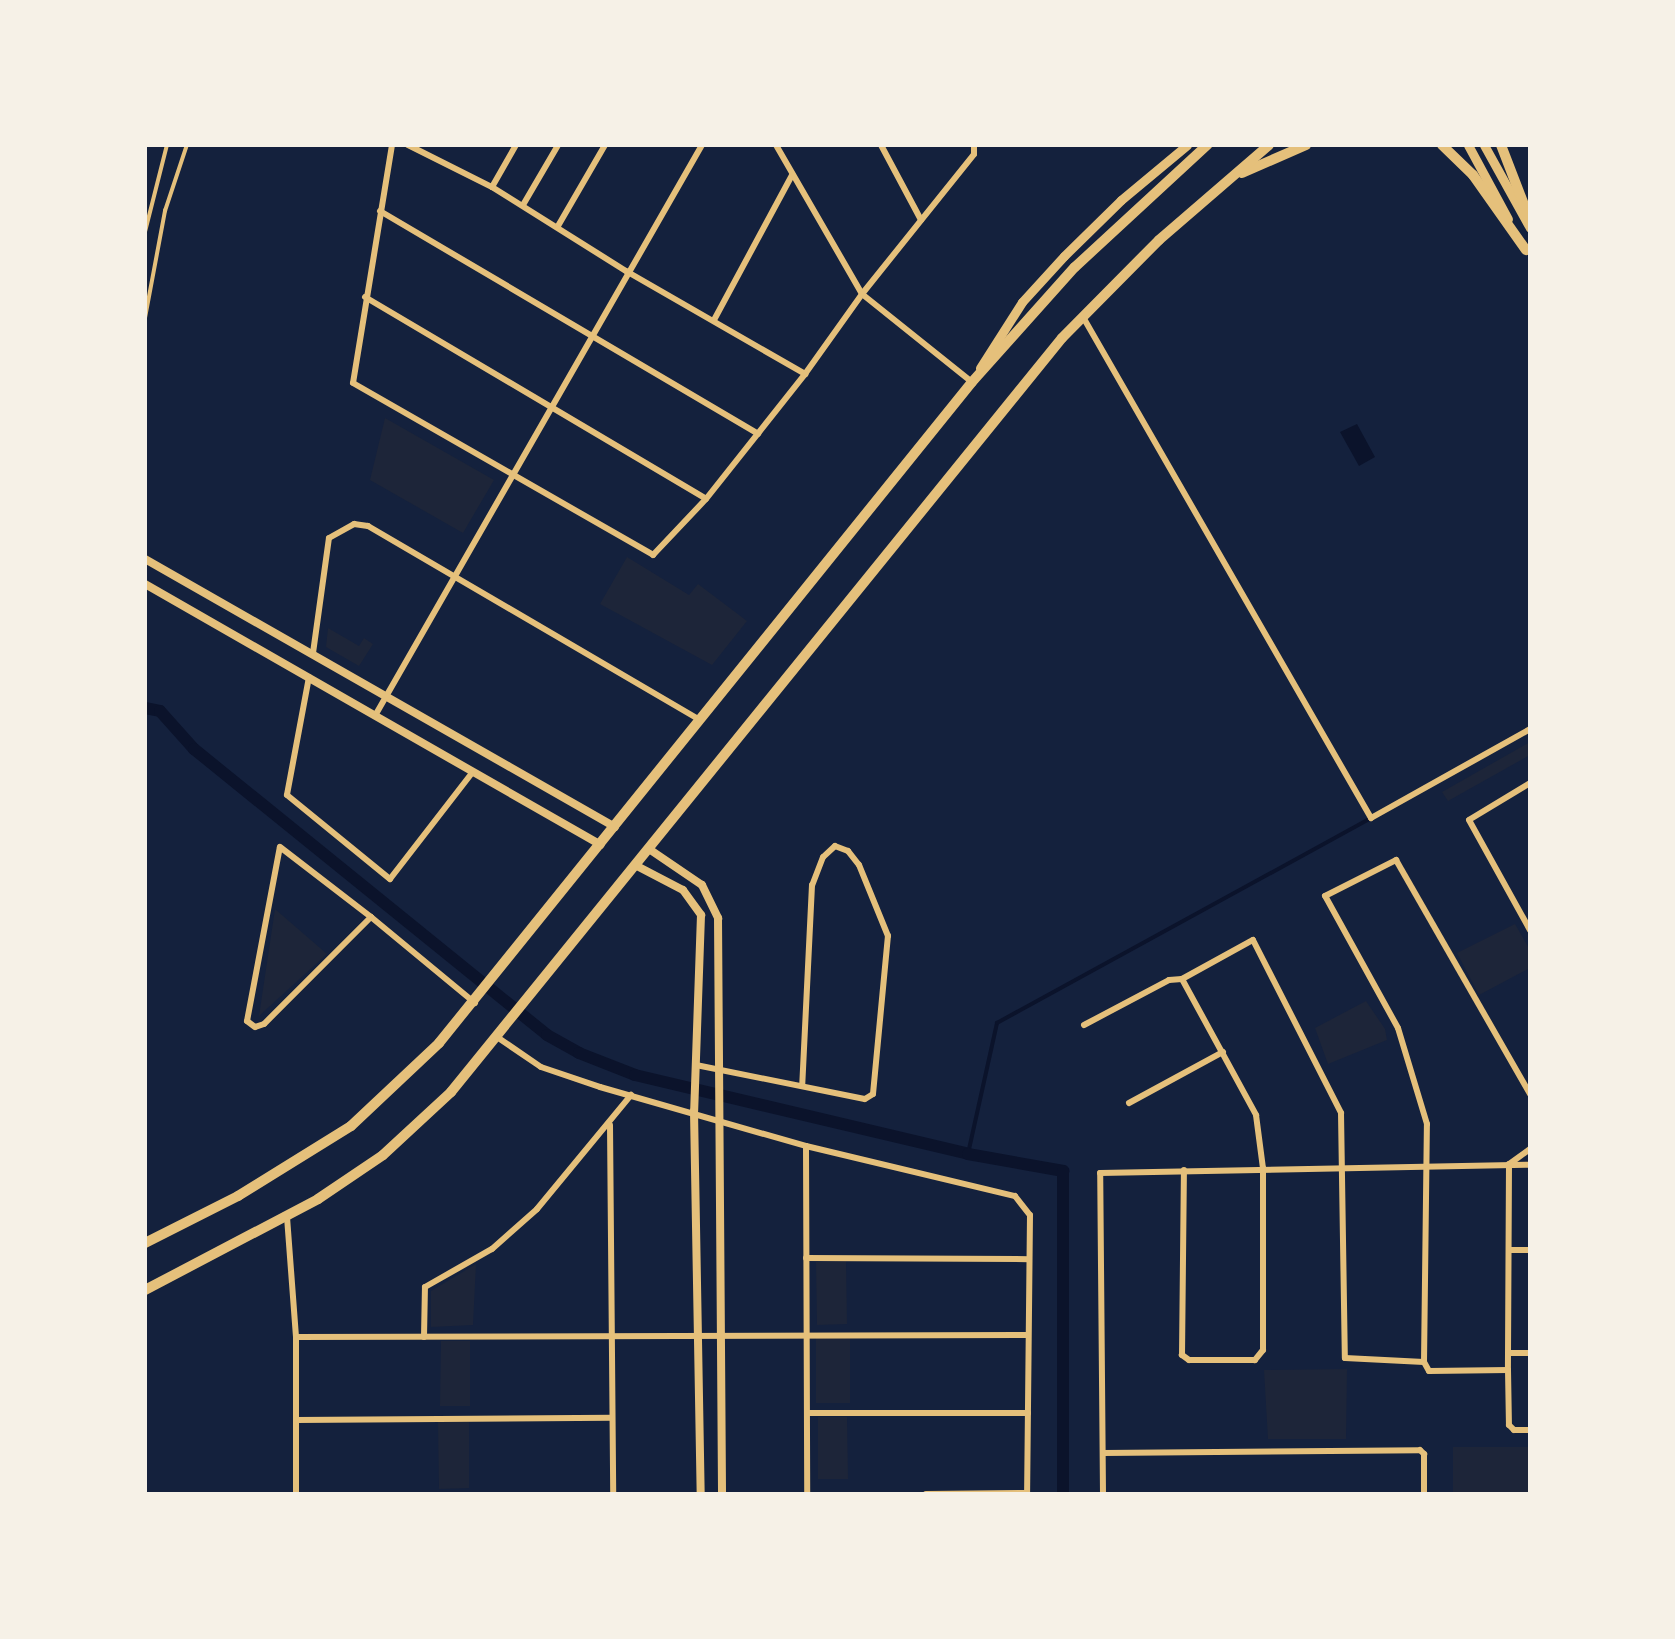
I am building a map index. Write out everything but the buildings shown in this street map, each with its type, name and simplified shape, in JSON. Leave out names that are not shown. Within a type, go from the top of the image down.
[{"type":"main road","points":[[972,382],[1022,302],[1121,200],[1187,145]]},
{"type":"main road","points":[[145,1243],[249,1189],[351,1126],[394,1089],[478,999],[972,382],[1075,267],[1207,145]]},
{"type":"main road","points":[[145,1290],[287,1217],[383,1155],[451,1092],[530,998],[1026,380],[1159,240],[1269,145]]},
{"type":"main road","points":[[1229,179],[1306,145]]},
{"type":"main road","points":[[1442,145],[1473,175],[1528,253]]},
{"type":"main road","points":[[1484,145],[1530,228]]},
{"type":"main road","points":[[1502,145],[1530,220]]},
{"type":"main road","points":[[1469,149],[1528,253]]},
{"type":"street","points":[[392,145],[365,298],[353,377],[355,386],[509,477],[652,555],[659,552],[706,499],[758,434],[862,294],[974,153],[974,145]]},
{"type":"street","points":[[408,145],[492,187],[626,271],[805,374]]},
{"type":"street","points":[[492,187],[516,145]]},
{"type":"street","points":[[523,205],[558,145]]},
{"type":"street","points":[[558,226],[605,145]]},
{"type":"street","points":[[376,714],[509,477],[591,339],[626,271],[702,145]]},
{"type":"street","points":[[776,145],[862,294],[972,382]]},
{"type":"street","points":[[881,145],[921,220]]},
{"type":"street","points":[[715,320],[792,175]]},
{"type":"street","points":[[380,211],[591,339],[758,434]]},
{"type":"street","points":[[365,298],[706,499]]},
{"type":"street","points":[[1083,317],[1371,818],[1530,729]]},
{"type":"street","points":[[313,653],[329,538],[338,529],[368,526],[700,720]]},
{"type":"street","points":[[145,559],[615,827]]},
{"type":"street","points":[[145,584],[601,845]]},
{"type":"street","points":[[309,677],[287,795],[390,878],[472,773]]},
{"type":"street","points":[[1530,783],[1469,820],[1530,930]]},
{"type":"street","points":[[696,1069],[718,1069],[865,1099],[873,1094],[888,936],[859,865],[848,851],[835,846],[823,857],[812,884],[802,1086]]},
{"type":"street","points":[[371,917],[264,1024],[255,1027],[247,1021],[280,847],[478,999]]},
{"type":"street","points":[[649,849],[702,885],[716,908],[722,1494]]},
{"type":"street","points":[[1508,1370],[1429,1371],[1424,1362],[1427,1124],[1409,1052],[1325,899],[1328,893],[1396,860],[1530,1094]]},
{"type":"street","points":[[635,865],[683,890],[701,915],[694,1107],[701,1494]]},
{"type":"street","points":[[1084,1025],[1169,980],[1182,979],[1253,940],[1336,1096],[1341,1113],[1345,1358],[1424,1362]]},
{"type":"street","points":[[1182,979],[1256,1115],[1264,1168],[1263,1350],[1255,1360],[1189,1360],[1182,1355],[1184,1170]]},
{"type":"street","points":[[497,1037],[541,1067],[631,1095],[694,1107],[717,1118],[806,1146],[1015,1196],[1023,1204],[1030,1216],[1027,1494],[926,1494]]},
{"type":"street","points":[[1129,1103],[1223,1052]]},
{"type":"street","points":[[424,1337],[425,1287],[492,1249],[537,1209],[610,1125],[631,1095]]},
{"type":"street","points":[[610,1125],[613,1494]]},
{"type":"street","points":[[806,1146],[807,1494]]},
{"type":"street","points":[[1509,1164],[1530,1149]]},
{"type":"street","points":[[1509,1164],[1509,1425],[1514,1430],[1530,1430]]},
{"type":"street","points":[[1103,1494],[1098,1178],[1106,1170],[1530,1165]]},
{"type":"street","points":[[287,1217],[296,1337],[296,1494]]},
{"type":"street","points":[[1508,1250],[1530,1250]]},
{"type":"street","points":[[806,1258],[1029,1259]]},
{"type":"street","points":[[296,1337],[1028,1335]]},
{"type":"street","points":[[1509,1353],[1530,1353]]},
{"type":"street","points":[[807,1413],[1028,1413]]},
{"type":"street","points":[[296,1420],[612,1418]]},
{"type":"street","points":[[1103,1453],[1420,1450],[1424,1454],[1424,1494]]},
{"type":"lane","points":[[145,232],[167,145]]},
{"type":"lane","points":[[145,318],[170,189],[187,145]]},
{"type":"shaded area","points":[[385,418],[494,480],[463,533],[370,480]]},
{"type":"shaded area","points":[[1357,424],[1375,457],[1359,466],[1340,432]]},
{"type":"shaded area","points":[[627,557],[689,595],[698,584],[747,621],[712,665],[600,604]]},
{"type":"shaded area","points":[[328,628],[359,646],[364,638],[373,644],[359,666],[326,647]]},
{"type":"shaded area","points":[[1530,742],[1530,755],[1448,801],[1442,792]]},
{"type":"shaded area","points":[[275,909],[327,954],[259,1016]]},
{"type":"shaded area","points":[[1515,924],[1530,950],[1530,968],[1479,995],[1457,953]]},
{"type":"shaded area","points":[[1366,1001],[1385,1029],[1387,1040],[1328,1064],[1315,1028]]},
{"type":"shaded area","points":[[846,1261],[847,1324],[817,1325],[816,1262]]},
{"type":"shaded area","points":[[476,1264],[473,1325],[431,1327],[431,1291]]},
{"type":"shaded area","points":[[850,1337],[850,1403],[816,1403],[816,1338]]},
{"type":"shaded area","points":[[441,1341],[470,1341],[470,1406],[440,1406]]},
{"type":"shaded area","points":[[1347,1369],[1346,1439],[1268,1439],[1264,1370]]},
{"type":"shaded area","points":[[818,1417],[847,1417],[848,1479],[818,1479]]},
{"type":"shaded area","points":[[438,1422],[469,1422],[469,1488],[439,1489]]},
{"type":"shaded area","points":[[1453,1447],[1530,1447],[1530,1494],[1453,1494]]},
{"type":"waterway","points":[[145,708],[160,711],[194,749],[547,1035],[579,1053],[635,1075],[968,1154],[1063,1171],[1063,1494]]},
{"type":"waterway","points":[[968,1154],[997,1023],[1369,819]]}]
